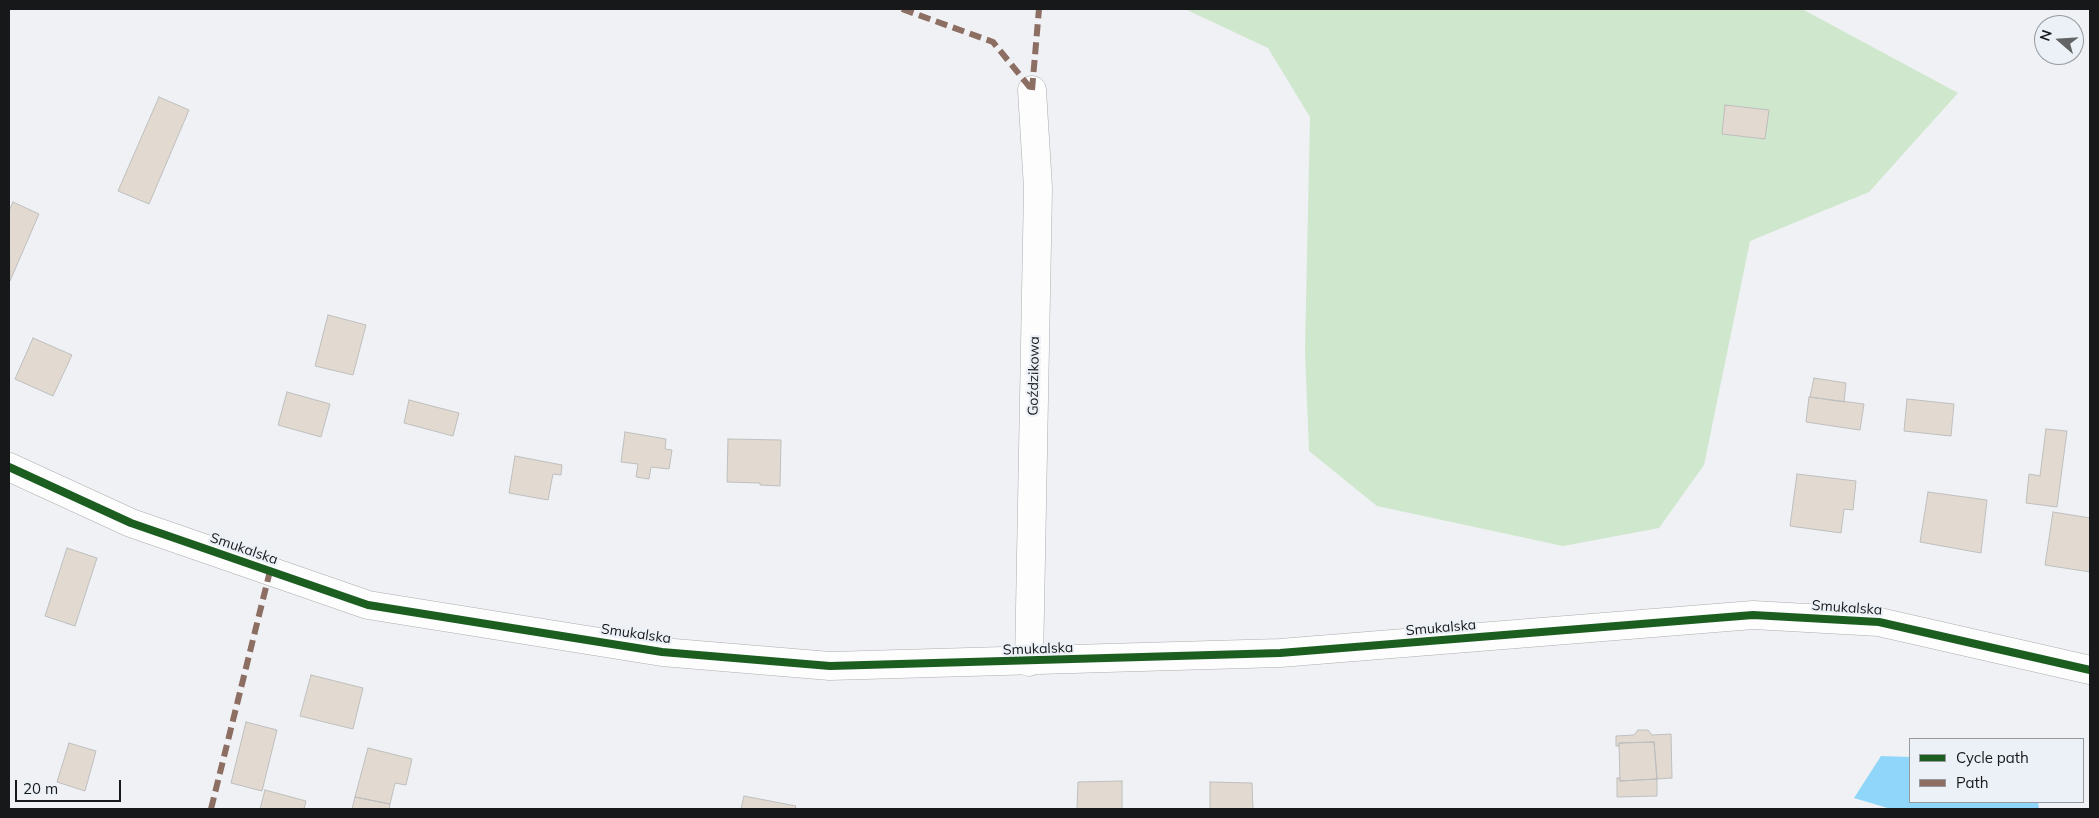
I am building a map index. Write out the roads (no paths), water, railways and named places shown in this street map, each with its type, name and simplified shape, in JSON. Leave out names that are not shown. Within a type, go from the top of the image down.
[{"type":"street","name":"Goździkowa","points":[[1029,662],[1038,188],[1032,90]]},
{"type":"street","name":"Smukalska","points":[[9,467],[131,523],[368,604],[662,652],[830,666],[1029,662],[1280,653],[1753,615],[1880,622],[2090,670]]},
{"type":"water","points":[[1881,756],[1909,757],[1909,803],[2038,803],[2039,809],[1891,809],[1854,798]]}]
